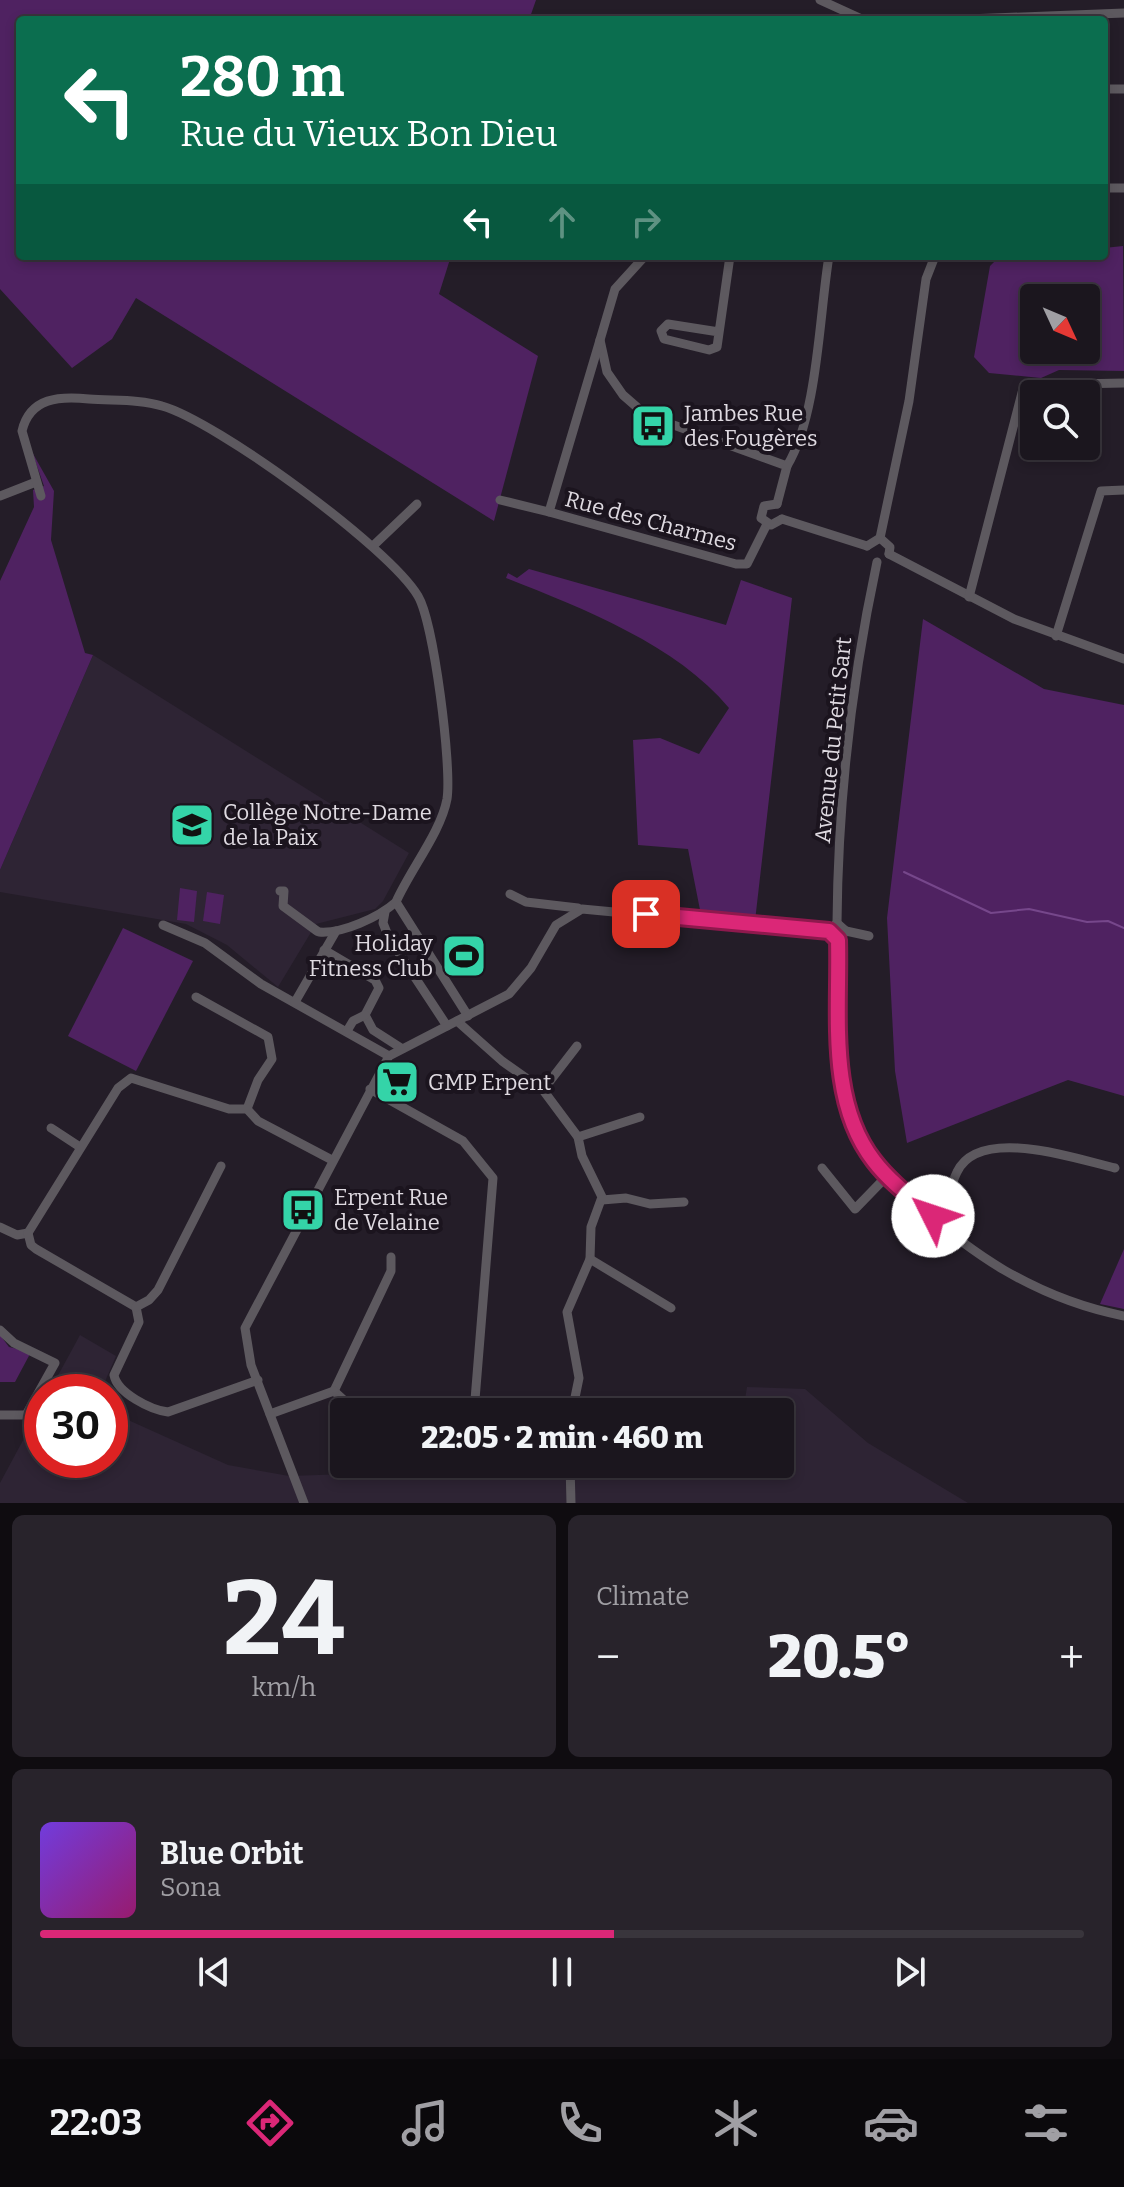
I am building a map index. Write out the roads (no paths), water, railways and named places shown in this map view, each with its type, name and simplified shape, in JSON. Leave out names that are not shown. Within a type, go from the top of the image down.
[{"type":"street","points":[[820,0],[855,16]]},
{"type":"street","points":[[1046,16],[1124,13]]},
{"type":"street","name":"Rue des Charmes","points":[[549,512],[615,289],[641,260]]},
{"type":"street","points":[[719,332],[668,324],[661,331],[664,339],[709,350],[717,347],[729,260]]},
{"type":"street","points":[[777,504],[787,466],[794,455],[812,384],[828,260]]},
{"type":"street","points":[[782,519],[867,546],[880,538],[909,401],[926,279],[933,260]]},
{"type":"street","points":[[600,340],[607,372],[623,395],[646,415],[787,466]]},
{"type":"street","points":[[590,372],[607,372]]},
{"type":"street","points":[[969,597],[1024,385],[1124,383]]},
{"type":"street","points":[[41,496],[22,431],[24,421],[37,405],[56,396],[161,405],[205,424],[374,545],[401,571],[420,598],[431,632],[447,773],[444,810],[396,902],[384,918],[333,935],[318,932],[283,906],[284,891],[280,891]]},
{"type":"street","points":[[0,496],[36,482]]},
{"type":"street","points":[[1056,636],[1101,491],[1124,490]]},
{"type":"street","name":"Rue des Charmes","points":[[500,500],[736,564],[747,564],[753,557],[767,524]]},
{"type":"street","points":[[374,545],[417,504]]},
{"type":"street","points":[[768,504],[777,504],[782,511],[782,519],[775,525],[767,524],[761,518],[762,509],[768,504]]},
{"type":"street","points":[[867,546],[867,553],[877,562],[889,554],[890,547],[880,538]]},
{"type":"street","points":[[889,554],[969,597],[1056,636],[1124,659]]},
{"type":"street","name":"Avenue du Petit Sart","points":[[833,927],[863,630],[877,562]]},
{"type":"street","points":[[510,894],[526,902],[582,909],[833,927],[869,936]]},
{"type":"street","points":[[396,902],[468,1016]]},
{"type":"street","points":[[304,1503],[247,1352],[245,1328],[389,1056],[509,994],[531,968],[556,925],[582,909]]},
{"type":"street","points":[[384,918],[452,1023],[543,1090],[578,1137],[602,1200],[591,1227],[590,1259],[567,1312],[579,1378],[575,1398]]},
{"type":"street","points":[[163,925],[205,943],[261,984],[389,1056]]},
{"type":"street","points":[[833,927],[838,940],[842,1083],[855,1131],[887,1176],[946,1227],[1015,1275],[1065,1298],[1124,1316]]},
{"type":"street","points":[[838,940],[846,931]]},
{"type":"street","points":[[295,1002],[333,935]]},
{"type":"street","points":[[324,950],[378,983],[365,1015],[353,1021],[347,1031]]},
{"type":"street","points":[[196,997],[268,1037],[272,1059],[258,1080],[247,1109]]},
{"type":"street","points":[[365,1015],[373,1030],[401,1048]]},
{"type":"street","points":[[543,1090],[577,1046]]},
{"type":"street","points":[[258,1380],[168,1412],[126,1392],[115,1381],[114,1375],[139,1322],[136,1307],[36,1249],[31,1245],[28,1233],[118,1088],[131,1078],[229,1109],[247,1109],[258,1121],[332,1160]]},
{"type":"street","points":[[370,1089],[463,1141],[493,1178],[475,1398]]},
{"type":"street","points":[[578,1137],[640,1117]]},
{"type":"street","points":[[51,1128],[80,1147]]},
{"type":"street","points":[[946,1227],[957,1172],[972,1155],[991,1148],[1014,1147],[1115,1168]]},
{"type":"street","points":[[136,1307],[158,1290],[221,1166]]},
{"type":"street","points":[[822,1168],[855,1209],[887,1176]]},
{"type":"street","points":[[602,1200],[626,1198],[650,1204],[684,1202]]},
{"type":"street","points":[[0,1227],[17,1235],[28,1233]]},
{"type":"street","points":[[270,1414],[334,1391],[391,1271],[391,1257]]},
{"type":"street","points":[[590,1259],[671,1308]]},
{"type":"street","points":[[0,1330],[14,1343],[55,1363],[26,1415],[0,1415]]},
{"type":"street","points":[[334,1391],[342,1398]]},
{"type":"street","points":[[570,1478],[571,1503]]},
{"type":"waterway","points":[[904,872],[991,913],[1029,909],[1087,922],[1108,921],[1124,928]]},
{"type":"place","name":"Jambes Rue des Fougères","points":[[653,426]]},
{"type":"place","name":"Collège Notre-Dame de la Paix","points":[[192,825]]},
{"type":"place","name":"Holiday Fitness Club","points":[[464,956]]},
{"type":"place","name":"GMP Erpent","points":[[397,1082]]},
{"type":"place","name":"Erpent Rue de Velaine","points":[[303,1210]]}]
